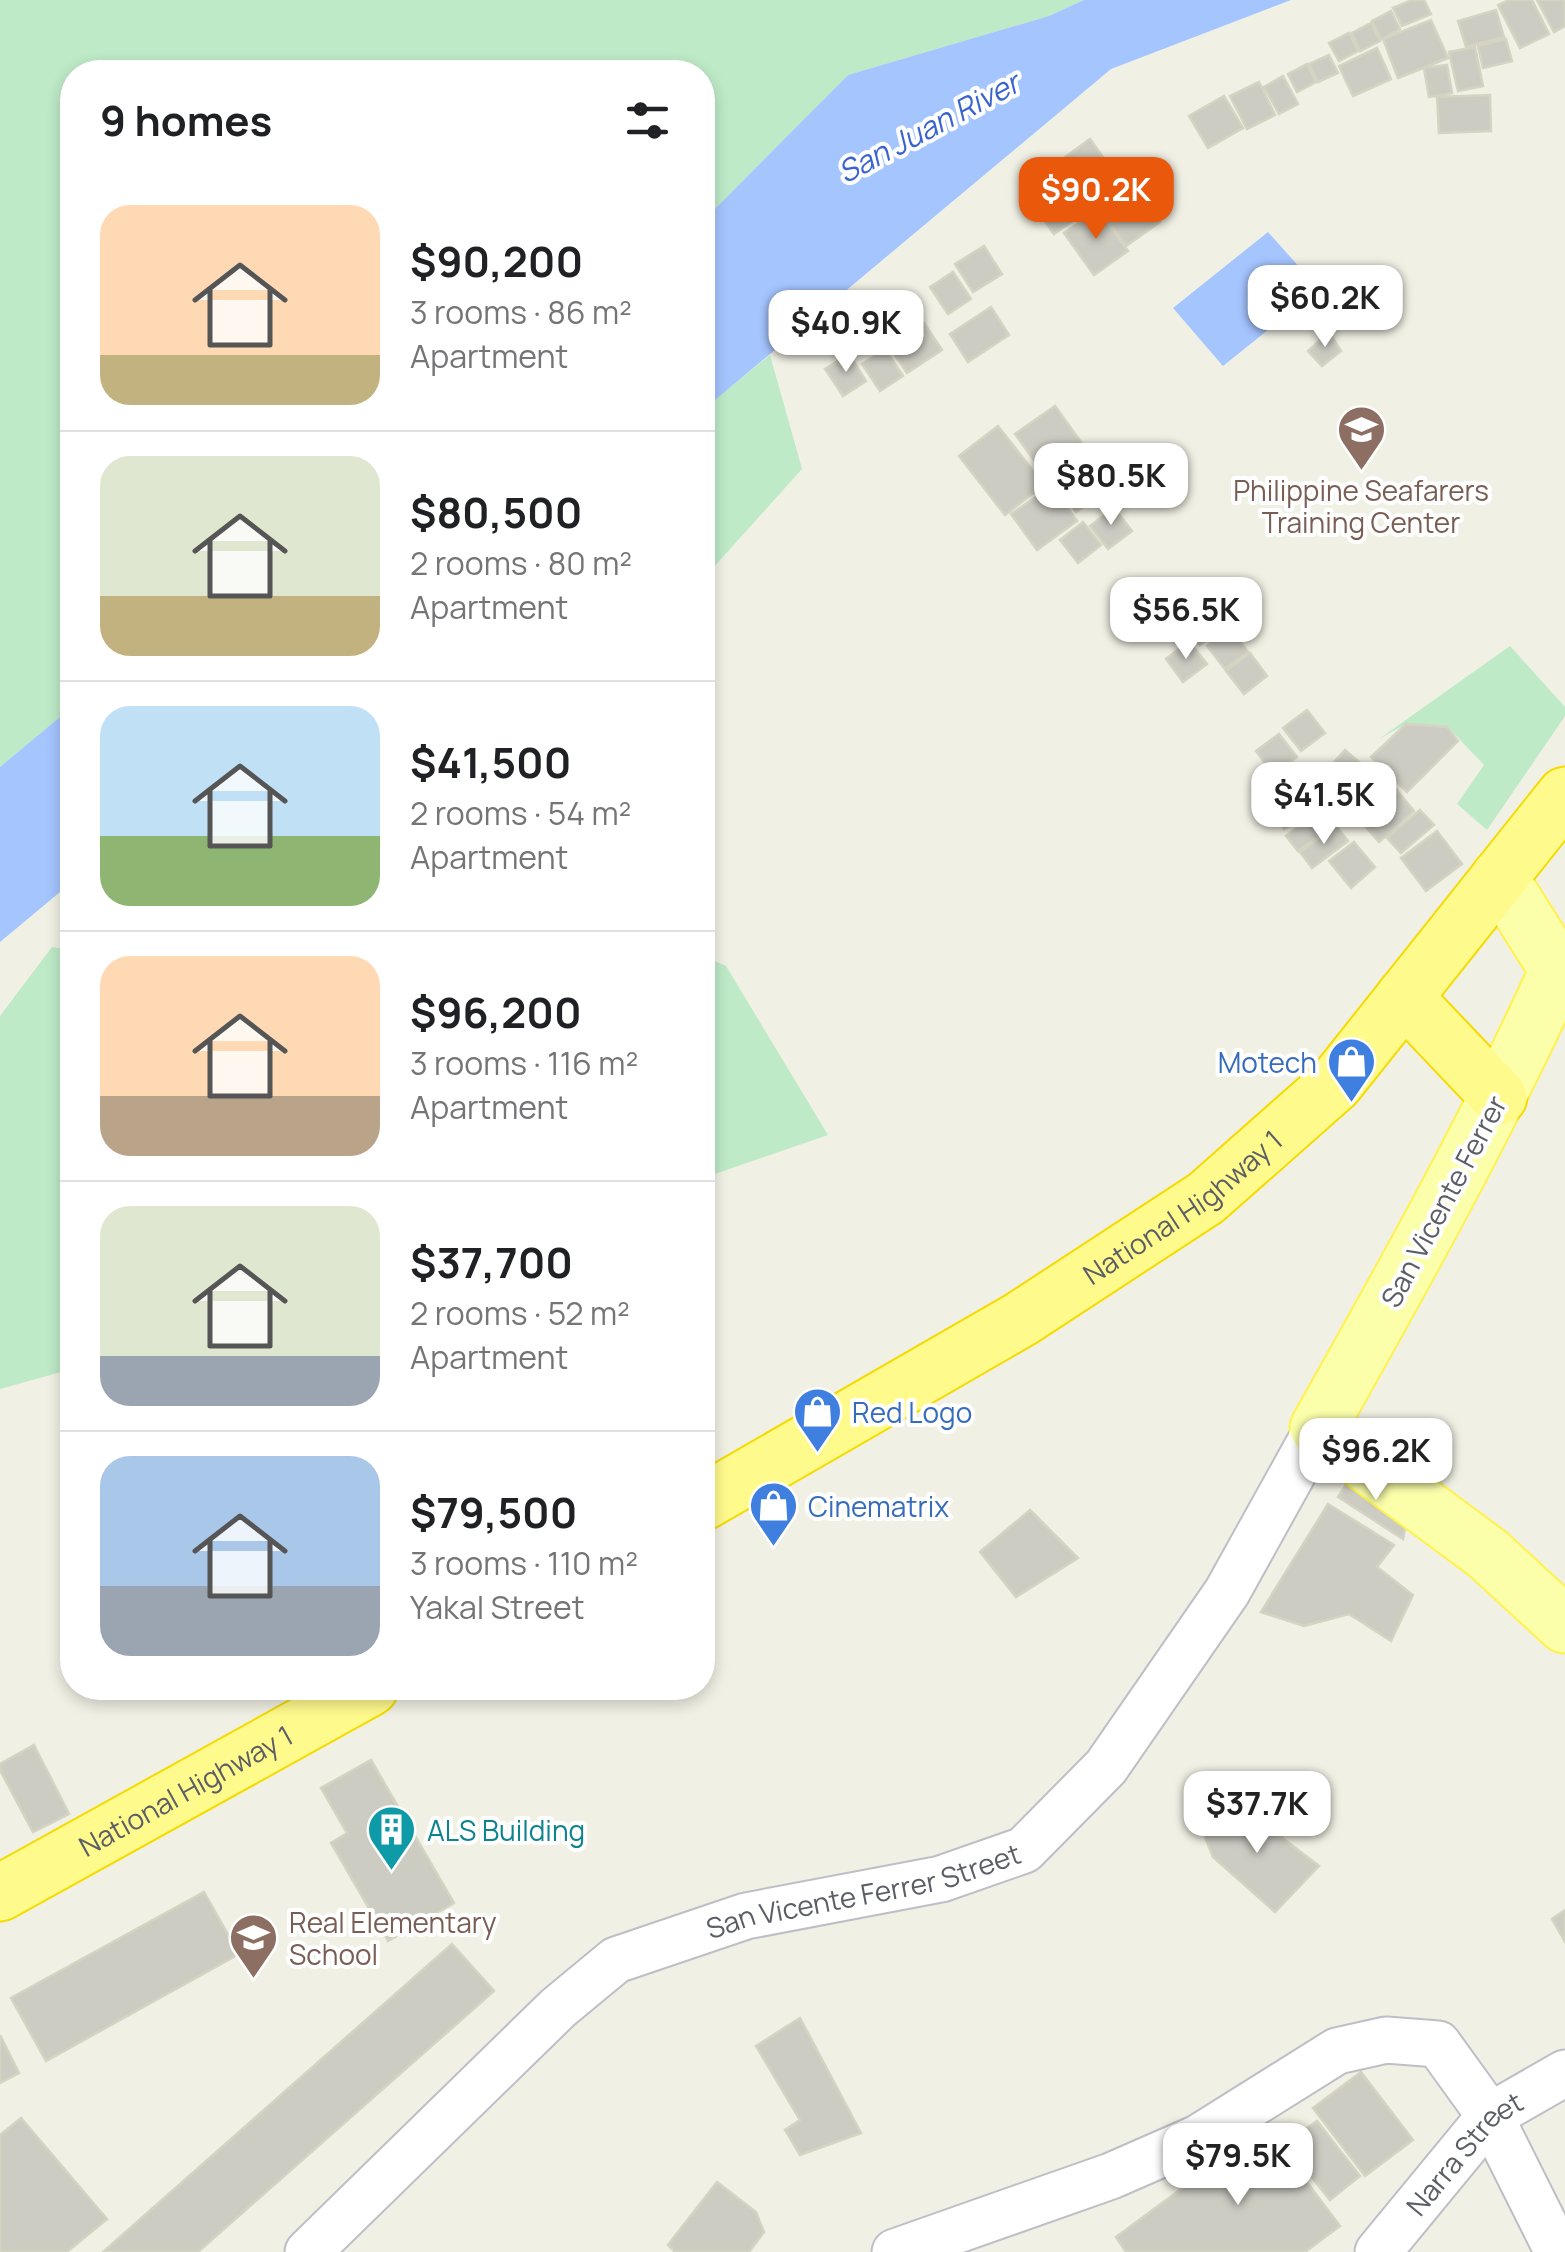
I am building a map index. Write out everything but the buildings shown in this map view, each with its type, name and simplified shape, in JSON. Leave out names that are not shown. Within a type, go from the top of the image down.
[{"type":"highway","name":"National Highway 1","points":[[715,1496],[1021,1319],[1206,1198],[1335,1084],[1565,795]]},
{"type":"highway","points":[[1404,996],[1499,1098]]},
{"type":"highway","name":"National Highway 1","points":[[0,1893],[348,1700]]},
{"type":"main road","points":[[1499,877],[1561,973]]},
{"type":"main road","name":"San Vicente Ferrer","points":[[1318,1428],[1449,1196],[1561,973]]},
{"type":"main road","points":[[1318,1428],[1488,1554],[1565,1625]]},
{"type":"street","name":"San Vicente Ferrer Street","points":[[308,2252],[558,2008],[616,1960],[746,1916],[941,1879],[1024,1850],[1117,1752],[1227,1592],[1318,1428]]},
{"type":"street","points":[[911,2249],[1111,2176],[1198,2138],[1338,2051],[1386,2040],[1438,2044],[1490,2116],[1558,2252]]},
{"type":"street","name":"Narra Street","points":[[1378,2252],[1490,2116],[1565,2074]]},
{"type":"green space","points":[[0,0],[1084,0],[1049,16],[848,75],[715,209],[715,60],[60,60],[60,717],[0,767]]},
{"type":"green space","points":[[770,355],[802,469],[715,566],[715,399]]},
{"type":"green space","points":[[1510,646],[1565,707],[1565,716],[1487,830],[1457,804],[1484,765],[1448,727],[1406,724],[1379,739]]},
{"type":"green space","points":[[52,947],[60,948],[60,1372],[0,1389],[0,1016]]},
{"type":"green space","points":[[715,961],[726,966],[828,1135],[715,1174]]},
{"type":"water","name":"San Juan River","points":[[1084,0],[1291,0],[1111,69],[715,400],[715,209],[848,75],[1049,16]]},
{"type":"water","points":[[1268,232],[1319,289],[1223,366],[1173,308]]},
{"type":"water","points":[[60,717],[60,892],[0,942],[0,767]]},
{"type":"place","name":"Philippine Seafarers Training Center","points":[[1361,472]]},
{"type":"place","name":"Motech","points":[[1352,1104]]},
{"type":"place","name":"Red Logo","points":[[817,1454]]},
{"type":"place","name":"Cinematrix","points":[[773,1548]]},
{"type":"place","name":"ALS Building","points":[[392,1872]]},
{"type":"place","name":"Real Elementary School","points":[[254,1980]]}]
